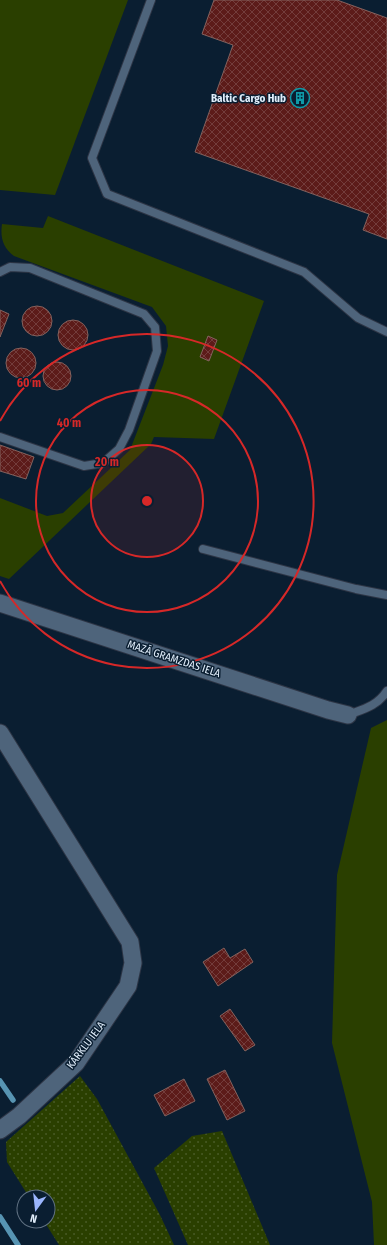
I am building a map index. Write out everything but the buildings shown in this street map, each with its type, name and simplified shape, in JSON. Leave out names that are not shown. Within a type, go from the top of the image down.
[{"type":"street","name":"MAZĀ GRAMZDAS IELA","points":[[0,602],[328,710],[348,715]]},
{"type":"street","name":"KĀRKLU IELA","points":[[0,733],[130,942],[133,963],[128,986],[76,1063],[19,1116],[0,1130]]},
{"type":"lane","points":[[151,0],[92,158],[107,194],[304,272],[358,318],[387,332]]},
{"type":"lane","points":[[0,272],[10,267],[30,268],[144,314],[155,327],[157,351],[129,430],[119,449],[103,463],[84,466],[0,437]]},
{"type":"lane","points":[[203,549],[356,589],[387,595]]},
{"type":"lane","points":[[348,715],[370,707],[383,696],[387,690]]},
{"type":"green space","points":[[0,0],[128,0],[55,195],[0,190]]},
{"type":"green space","points":[[48,216],[264,301],[214,439],[154,437],[151,444],[9,579],[0,576],[0,498],[47,516],[63,513],[130,450],[163,365],[168,346],[166,326],[152,307],[14,256],[10,253],[3,242],[1,233],[2,224],[43,228]]},
{"type":"green space","points":[[387,720],[387,1245],[374,1245],[372,1202],[332,1043],[337,875],[371,728]]},
{"type":"green space","points":[[80,1076],[97,1099],[160,1215],[174,1245],[59,1245],[49,1229],[56,1229],[56,1189],[24,1189],[7,1162],[6,1142]]},
{"type":"green space","points":[[222,1131],[270,1245],[188,1245],[154,1168],[192,1136]]},
{"type":"waterway","points":[[0,1081],[13,1100]]},
{"type":"waterway","points":[[0,1217],[18,1245]]},
{"type":"place","name":"Baltic Cargo Hub","points":[[300,98]]}]
